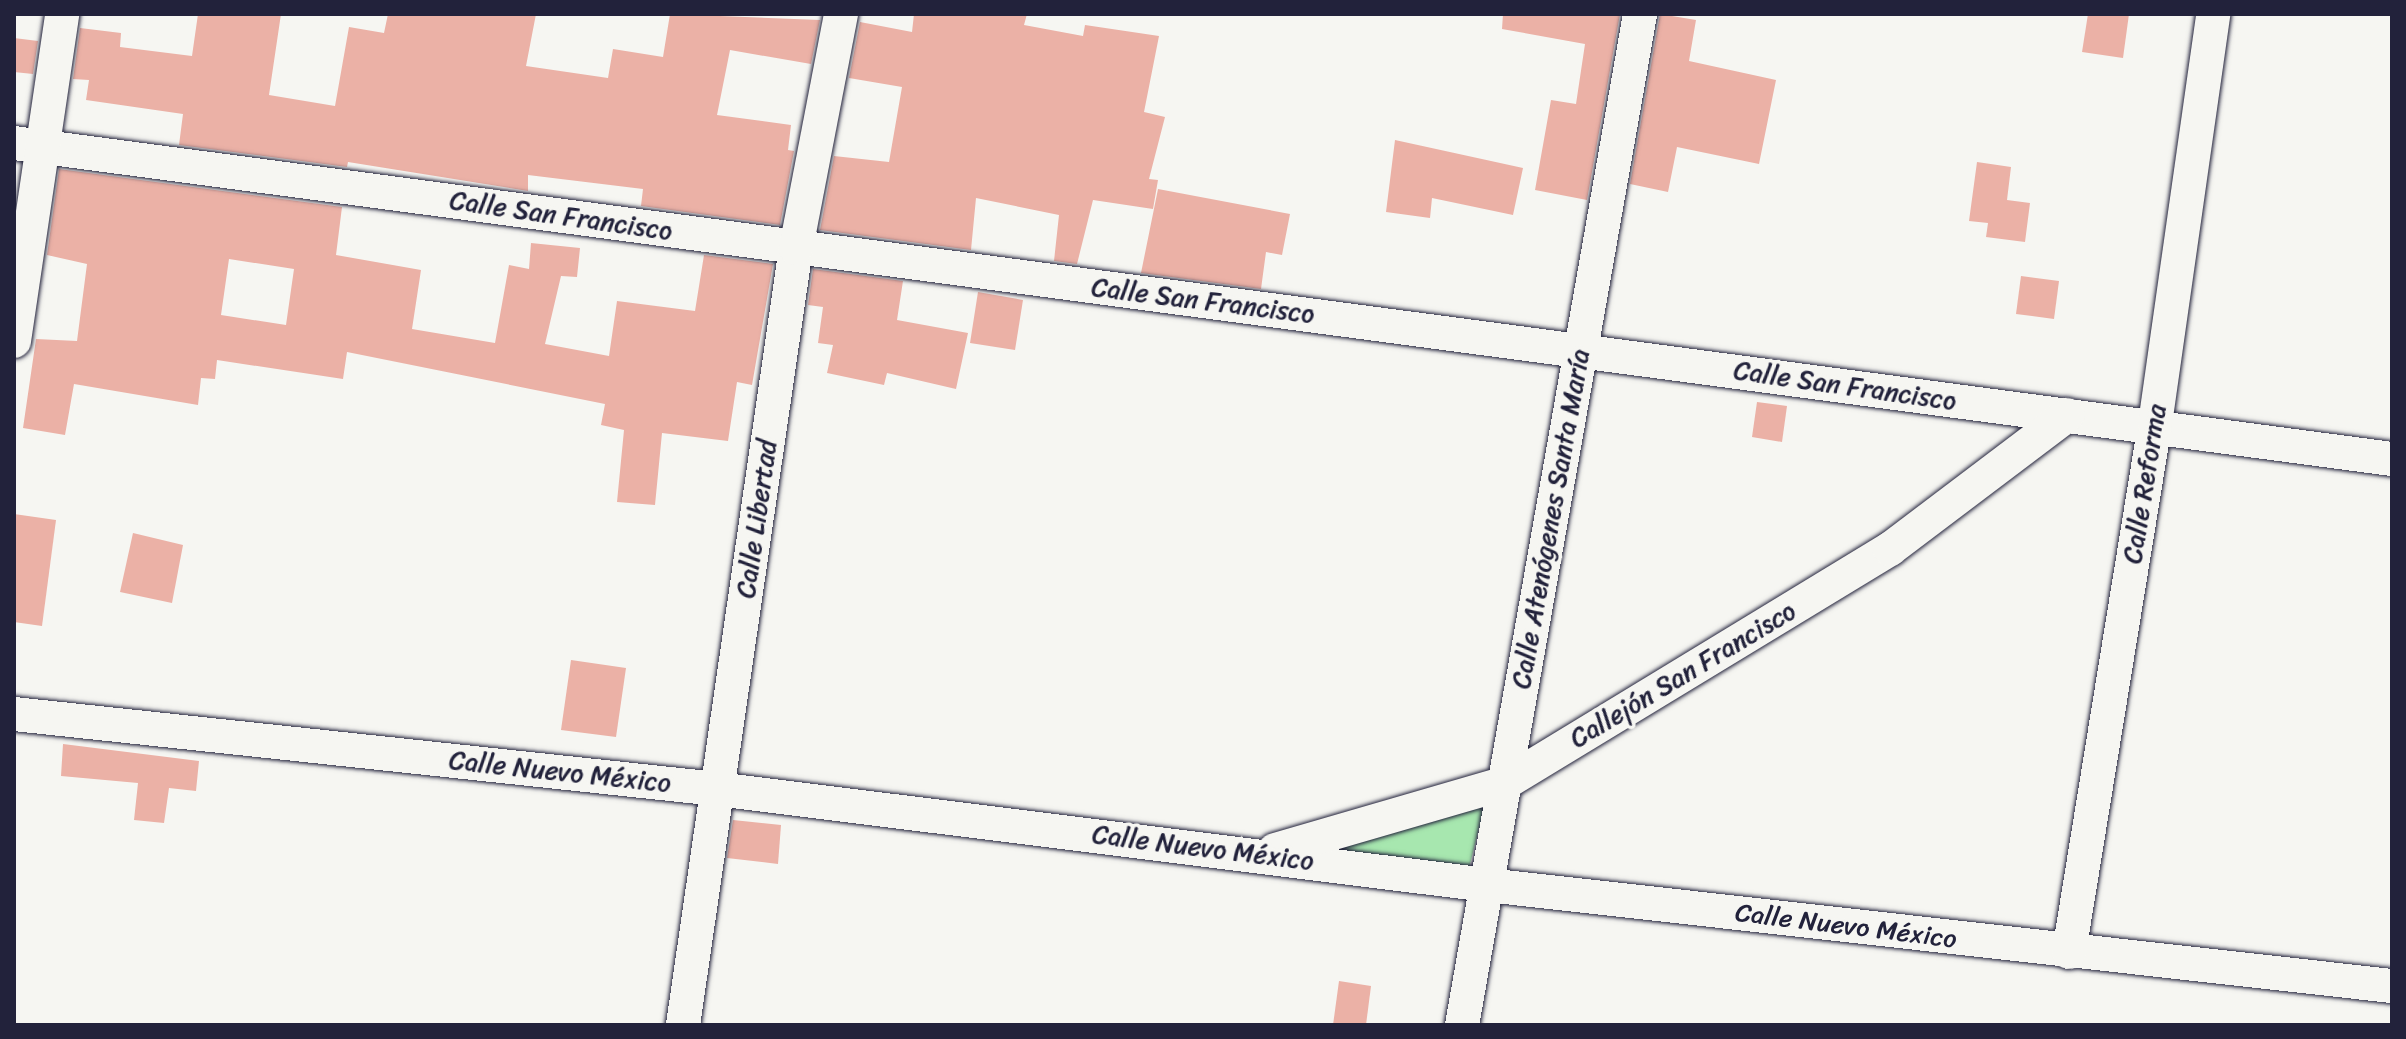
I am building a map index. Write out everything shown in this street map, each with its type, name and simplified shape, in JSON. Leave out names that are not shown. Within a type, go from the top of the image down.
[{"type":"street","points":[[14,341],[27,145],[62,14]]},
{"type":"street","name":"Calle Libertad","points":[[683,1025],[796,248],[841,14]]},
{"type":"street","name":"Calle Atenógenes Santa María","points":[[1462,1025],[1640,14]]},
{"type":"street","name":"Calle Reforma","points":[[2069,952],[2155,424],[2213,14]]},
{"type":"street","name":"Calle San Francisco","points":[[27,145],[2067,415],[2155,424],[2392,459]]},
{"type":"street","name":"Callejón San Francisco","points":[[1259,854],[1505,783],[1890,549],[2067,415]]},
{"type":"street","name":"Calle Nuevo México","points":[[14,714],[717,789],[1259,854],[1487,885],[2392,986]]},
{"type":"green space","points":[[1487,797],[1468,872],[1284,854]]},
{"type":"building","points":[[198,14],[281,14],[269,95],[335,106],[349,27],[384,33],[388,14],[536,14],[526,66],[608,78],[613,49],[663,57],[670,14],[820,20],[811,64],[730,50],[717,115],[791,125],[788,150],[794,151],[780,225],[641,206],[643,189],[528,175],[528,191],[348,162],[347,167],[179,145],[183,114],[86,100],[89,80],[73,79],[80,28],[121,33],[120,47],[192,56]]},
{"type":"building","points":[[914,14],[1027,14],[1024,25],[1083,36],[1085,25],[1159,36],[1144,112],[1165,117],[1149,179],[1158,180],[1153,209],[1093,200],[1077,264],[1054,261],[1059,215],[976,198],[971,250],[820,230],[834,156],[889,162],[902,87],[849,78],[860,22],[912,32]]},
{"type":"building","points":[[1503,14],[1620,14],[1587,200],[1535,190],[1551,100],[1576,104],[1585,44],[1502,29]]},
{"type":"building","points":[[1660,14],[1696,20],[1689,61],[1776,80],[1759,164],[1677,147],[1668,192],[1630,184]]},
{"type":"building","points":[[2088,14],[2129,14],[2123,58],[2082,52]]},
{"type":"building","points":[[14,38],[38,41],[33,74],[14,72]]},
{"type":"building","points":[[1395,140],[1523,168],[1513,215],[1432,198],[1430,218],[1386,212]]},
{"type":"building","points":[[1977,162],[2011,167],[2007,200],[2030,203],[2025,242],[1986,237],[1988,223],[1969,221]]},
{"type":"building","points":[[59,169],[342,207],[336,255],[421,270],[412,329],[495,343],[509,265],[529,269],[531,243],[580,248],[577,277],[561,276],[545,344],[609,356],[617,301],[695,311],[704,255],[773,264],[752,385],[737,382],[728,441],[662,433],[655,505],[617,502],[624,430],[601,425],[605,404],[347,352],[343,379],[217,360],[215,379],[201,378],[198,405],[74,384],[65,435],[23,428],[36,339],[77,341],[87,264],[47,255]],"holes":[[[229,259],[294,269],[286,325],[221,315]]]},
{"type":"building","points":[[1158,189],[1290,214],[1282,255],[1266,252],[1261,289],[1141,273]]},
{"type":"building","points":[[813,269],[903,281],[897,320],[968,333],[956,389],[887,373],[884,385],[827,373],[833,345],[818,343],[823,307],[808,305]]},
{"type":"building","points":[[2021,276],[2059,281],[2054,319],[2016,314]]},
{"type":"building","points":[[978,292],[1023,300],[1015,350],[970,343]]},
{"type":"building","points":[[1757,402],[1787,406],[1782,442],[1752,437]]},
{"type":"building","points":[[14,514],[56,520],[42,626],[14,622]]},
{"type":"building","points":[[133,533],[183,545],[172,603],[120,592]]},
{"type":"building","points":[[571,660],[626,668],[616,737],[561,730]]},
{"type":"building","points":[[63,744],[199,761],[196,791],[169,788],[164,823],[134,820],[138,783],[61,776]]},
{"type":"building","points":[[733,820],[781,825],[778,864],[727,858]]},
{"type":"building","points":[[1339,981],[1371,986],[1366,1025],[1333,1025]]}]
